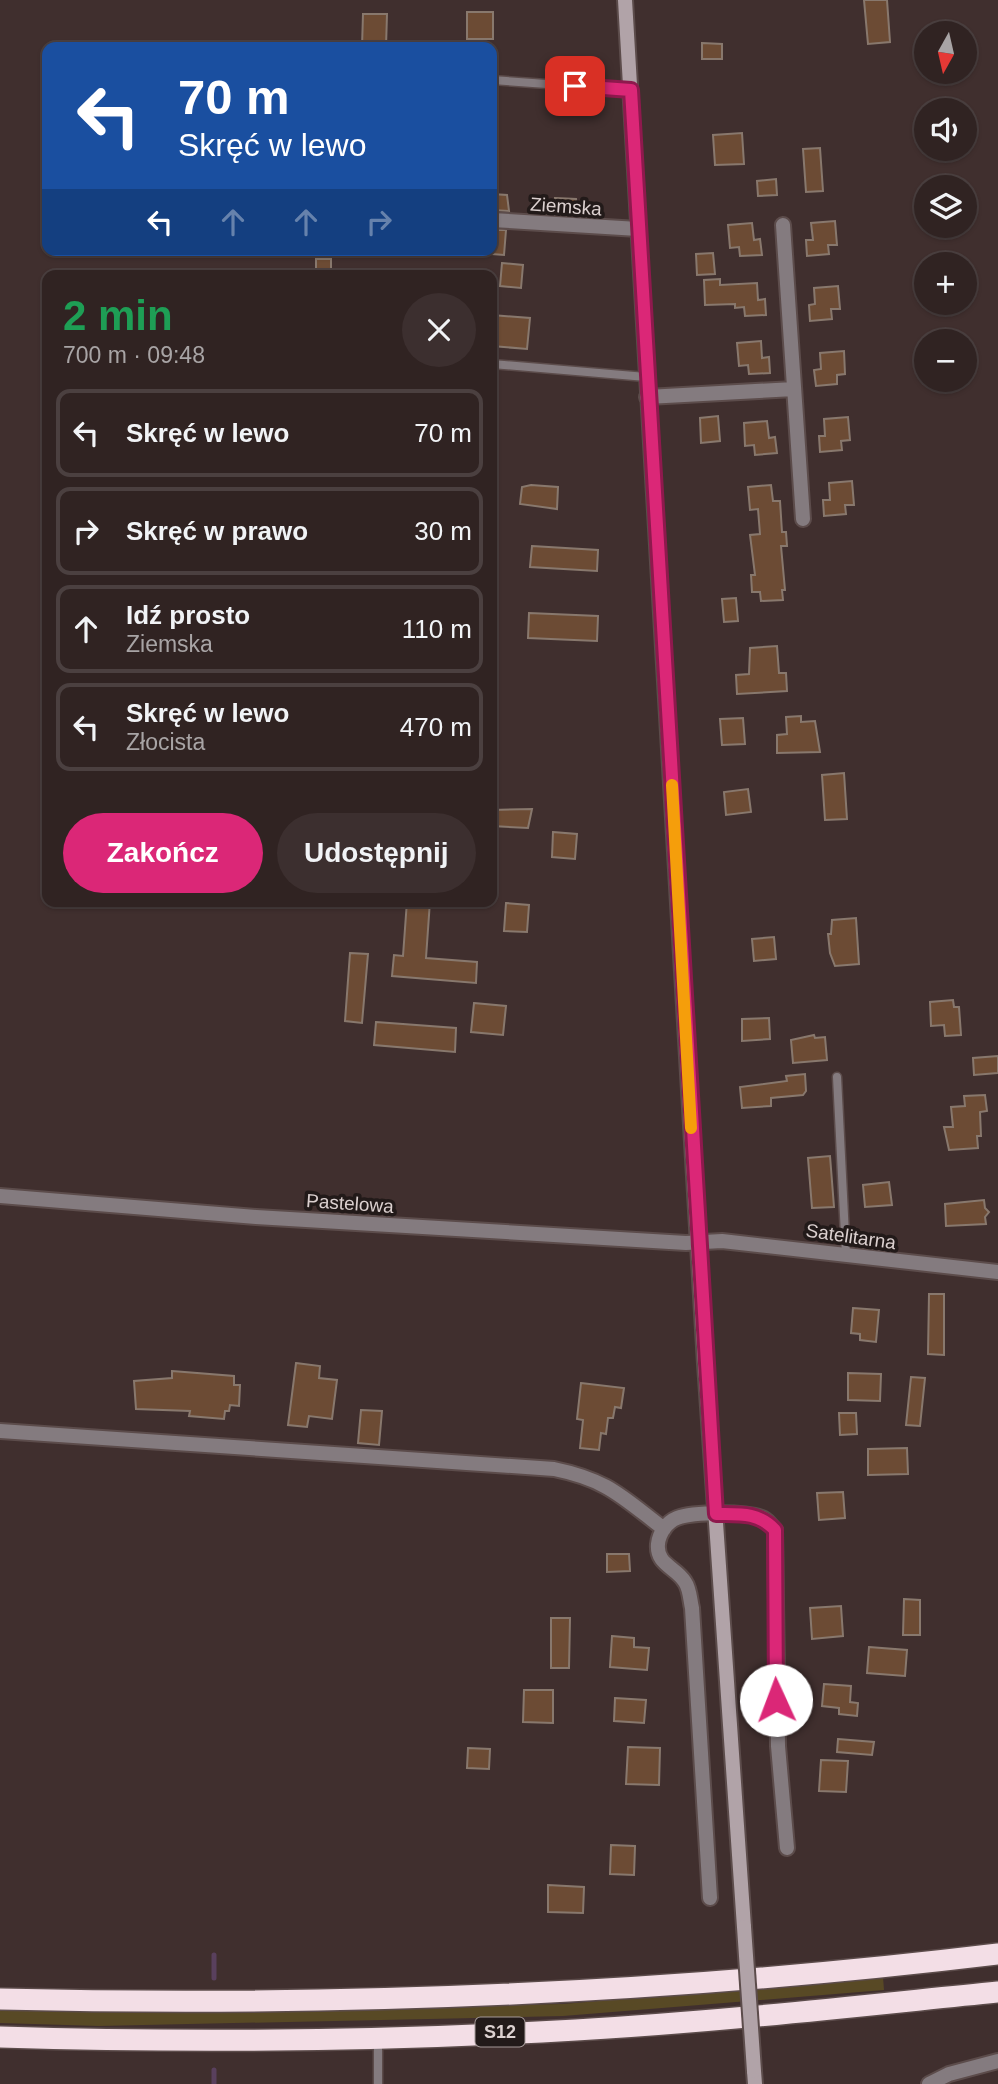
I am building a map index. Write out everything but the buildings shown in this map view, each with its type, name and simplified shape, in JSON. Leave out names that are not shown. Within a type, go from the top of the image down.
[{"type":"highway","name":"S12","points":[[0,1999],[254,2002],[566,1992],[827,1973],[998,1954]]},
{"type":"highway","name":"S12","points":[[0,2037],[157,2040],[378,2037],[676,2023],[998,1992]]},
{"type":"street","points":[[625,0],[699,1243],[754,2078]]},
{"type":"street","name":"Ziemska","points":[[497,220],[638,229]]},
{"type":"street","points":[[783,225],[803,519]]},
{"type":"street","points":[[648,397],[794,389]]},
{"type":"street","name":"Pastelowa","points":[[0,1196],[256,1217],[699,1243]]},
{"type":"street","name":"Satelitarna","points":[[699,1243],[722,1241],[998,1272]]},
{"type":"street","points":[[0,1431],[330,1449],[554,1469],[587,1476],[616,1491],[664,1529]]},
{"type":"street","points":[[710,1898],[692,1608],[685,1581],[666,1565],[659,1554],[658,1541],[673,1519],[685,1515],[746,1514],[764,1519],[775,1530],[778,1756],[787,1849]]},
{"type":"street","points":[[929,2084],[949,2074],[998,2061]]},
{"type":"lane","points":[[497,80],[631,90]]},
{"type":"lane","points":[[497,364],[646,377]]},
{"type":"lane","points":[[837,1077],[846,1255]]},
{"type":"lane","points":[[378,2037],[378,2084]]},
{"type":"shaded area","points":[[883,1977],[884,1990],[563,2016],[99,2026],[0,2023],[0,2009],[103,2012],[563,2004]]},
{"type":"waterway","points":[[214,1955],[214,1978]]},
{"type":"waterway","points":[[214,2070],[214,2084]]},
{"type":"slow traffic","points":[[672,785],[691,1128]]},
{"type":"route","points":[[575,86],[631,90],[646,377],[666,662],[690,1111],[716,1514],[746,1514],[764,1519],[775,1530],[776,1700]]}]
